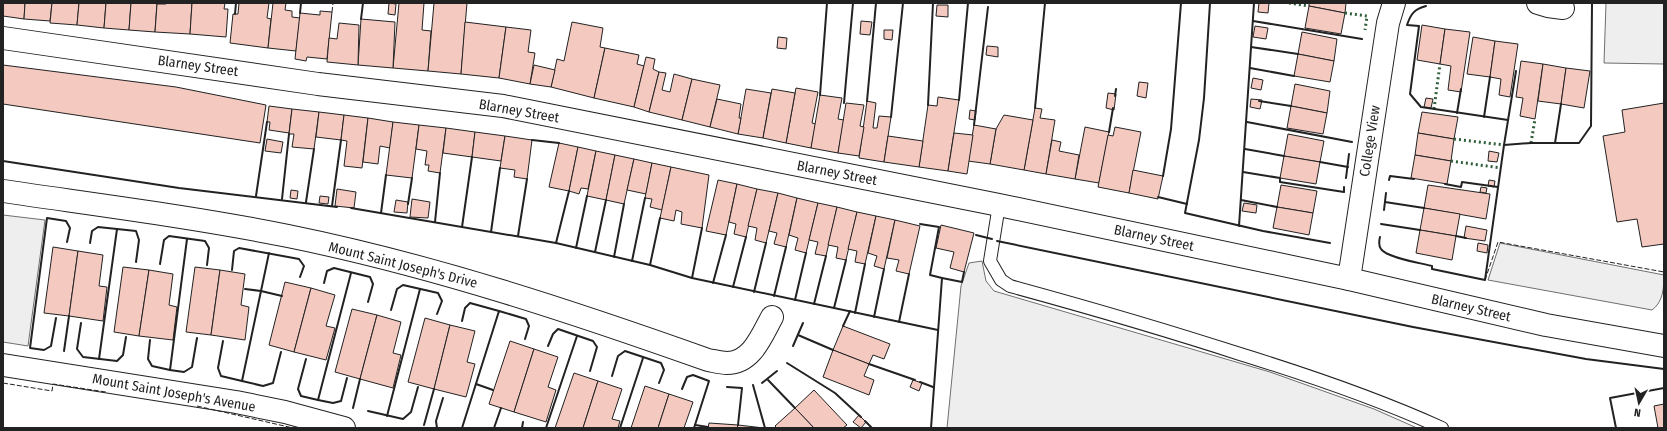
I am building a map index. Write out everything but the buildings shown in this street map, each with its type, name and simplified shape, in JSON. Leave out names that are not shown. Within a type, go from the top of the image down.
[{"type":"street","name":"College View","points":[[1349,279],[1388,23],[1394,3]]},
{"type":"street","points":[[1538,3],[1563,8]]},
{"type":"street","name":"Blarney Street","points":[[3,38],[318,84],[502,106],[999,205],[1349,279],[1546,325],[1664,346]]},
{"type":"street","name":"Mount Saint Joseph's Drive","points":[[3,191],[232,226],[345,249],[458,278],[578,315],[714,360],[728,363],[743,358],[756,346],[772,317]]},
{"type":"street","name":"Mount Saint Joseph's Avenue","points":[[3,365],[236,402],[285,412],[344,428]]},
{"type":"lane","points":[[999,205],[990,261],[1001,280],[1010,286],[1097,310],[1346,388],[1442,428]]},
{"type":"shaded area","points":[[1606,3],[1664,3],[1664,64],[1604,63]]},
{"type":"shaded area","points":[[3,215],[45,220],[28,346],[3,342]]},
{"type":"shaded area","points":[[1500,243],[1664,275],[1664,285],[1661,299],[1652,310],[1488,280]]},
{"type":"shaded area","points":[[982,261],[986,281],[994,291],[1270,372],[1374,409],[1417,428],[947,428],[961,286],[969,263]]},
{"type":"hedge","points":[[1289,3],[1309,6]]},
{"type":"hedge","points":[[1345,13],[1367,16],[1365,30]]},
{"type":"hedge","points":[[1434,109],[1440,64]]},
{"type":"hedge","points":[[1531,143],[1535,119]]},
{"type":"hedge","points":[[1454,139],[1504,145]]},
{"type":"hedge","points":[[1451,161],[1501,168]]},
{"type":"fence","points":[[332,12],[333,3]]},
{"type":"fence","points":[[1485,280],[1498,242],[1664,272]]},
{"type":"fence","points":[[3,383],[52,391],[53,384],[106,392]]},
{"type":"fence","points":[[197,406],[293,428]]},
{"type":"wall","points":[[235,14],[236,3]]},
{"type":"wall","points":[[300,13],[301,3]]},
{"type":"wall","points":[[361,19],[363,3]]},
{"type":"wall","points":[[820,95],[827,3]]},
{"type":"wall","points":[[844,103],[853,3]]},
{"type":"wall","points":[[867,101],[876,3]]},
{"type":"wall","points":[[891,117],[903,3]]},
{"type":"wall","points":[[928,105],[933,3]]},
{"type":"wall","points":[[959,100],[968,3]]},
{"type":"wall","points":[[1035,108],[1045,3]]},
{"type":"wall","points":[[1163,176],[1171,129],[1181,3]]},
{"type":"wall","points":[[1210,3],[1204,98],[1199,140],[1185,213],[1263,231],[1330,243]]},
{"type":"wall","points":[[1239,226],[1254,3]]},
{"type":"wall","points":[[1380,237],[1380,248],[1390,255],[1432,266],[1432,269],[1485,280],[1504,145],[1531,143],[1579,143],[1591,126],[1592,3]]},
{"type":"wall","points":[[1426,6],[1414,12],[1407,25],[1419,26],[1410,94],[1421,107],[1508,120]]},
{"type":"wall","points":[[974,125],[988,7]]},
{"type":"wall","points":[[1253,21],[1362,39]]},
{"type":"wall","points":[[1251,47],[1298,54]]},
{"type":"wall","points":[[1250,68],[1294,76]]},
{"type":"wall","points":[[1504,145],[1516,71]]},
{"type":"wall","points":[[1484,117],[1490,77]]},
{"type":"wall","points":[[1115,96],[1116,89]]},
{"type":"wall","points":[[1457,113],[1461,89]]},
{"type":"wall","points":[[1259,101],[1291,106]]},
{"type":"wall","points":[[1555,143],[1561,104]]},
{"type":"wall","points":[[1109,132],[1113,108]]},
{"type":"wall","points":[[256,196],[267,122]]},
{"type":"wall","points":[[1247,122],[1352,142]]},
{"type":"wall","points":[[282,199],[289,134]]},
{"type":"wall","points":[[332,206],[341,140]]},
{"type":"wall","points":[[532,140],[559,143]]},
{"type":"wall","points":[[306,202],[314,149]]},
{"type":"wall","points":[[1245,149],[1284,156]]},
{"type":"wall","points":[[1346,178],[1349,154]]},
{"type":"wall","points":[[462,227],[472,157]]},
{"type":"wall","points":[[3,161],[179,188],[337,207]]},
{"type":"wall","points":[[1320,162],[1348,167]]},
{"type":"wall","points":[[491,232],[500,168]]},
{"type":"wall","points":[[1243,172],[1280,178],[1280,182],[1344,192],[1344,187]]},
{"type":"wall","points":[[435,222],[440,173]]},
{"type":"wall","points":[[381,213],[386,175]]},
{"type":"wall","points":[[1389,180],[1390,176],[1414,179]]},
{"type":"wall","points":[[408,204],[412,178]]},
{"type":"wall","points":[[518,236],[527,179]]},
{"type":"wall","points":[[1445,184],[1461,187],[1462,182],[1498,187]]},
{"type":"wall","points":[[556,243],[569,191]]},
{"type":"wall","points":[[1384,210],[1386,193]]},
{"type":"wall","points":[[576,248],[587,196]]},
{"type":"wall","points":[[1158,197],[1187,204]]},
{"type":"wall","points":[[632,261],[645,198]]},
{"type":"wall","points":[[595,252],[606,200]]},
{"type":"wall","points":[[1241,200],[1277,207]]},
{"type":"wall","points":[[1385,202],[1424,208]]},
{"type":"wall","points":[[614,257],[624,204]]},
{"type":"wall","points":[[351,208],[556,243],[650,265],[692,278],[938,330]]},
{"type":"wall","points":[[56,318],[51,346],[44,350],[30,348],[47,218],[66,221],[70,228],[67,242]]},
{"type":"wall","points":[[650,265],[660,218]]},
{"type":"wall","points":[[920,224],[939,227],[930,275],[942,278],[931,428]]},
{"type":"wall","points":[[1381,224],[1420,230]]},
{"type":"wall","points":[[90,243],[92,231],[98,227],[136,231],[139,240],[136,262]]},
{"type":"wall","points":[[692,278],[702,228]]},
{"type":"wall","points":[[99,359],[117,229]]},
{"type":"wall","points":[[713,283],[726,235]]},
{"type":"wall","points":[[976,235],[992,239]]},
{"type":"wall","points":[[160,264],[164,240],[169,236],[205,241],[209,248],[207,265]]},
{"type":"wall","points":[[1456,236],[1466,238]]},
{"type":"wall","points":[[733,287],[746,237]]},
{"type":"wall","points":[[187,239],[170,370],[184,372],[192,367],[197,338]]},
{"type":"wall","points":[[997,241],[1413,327],[1586,359],[1664,369]]},
{"type":"wall","points":[[754,292],[766,243]]},
{"type":"wall","points":[[774,296],[786,247]]},
{"type":"wall","points":[[232,270],[234,251],[239,248],[299,259],[304,266],[300,277]]},
{"type":"wall","points":[[269,253],[242,381],[263,386],[273,383],[281,352]]},
{"type":"wall","points":[[795,300],[806,253]]},
{"type":"wall","points":[[814,304],[826,256]]},
{"type":"wall","points":[[834,308],[846,260]]},
{"type":"wall","points":[[855,313],[865,264]]},
{"type":"wall","points":[[324,283],[327,271],[334,268],[370,277],[373,284],[368,302]]},
{"type":"wall","points":[[874,317],[884,269]]},
{"type":"wall","points":[[942,278],[962,282],[964,272]]},
{"type":"wall","points":[[347,378],[341,401],[333,403],[318,400],[351,273]]},
{"type":"wall","points":[[899,322],[909,274]]},
{"type":"wall","points":[[391,310],[397,289],[403,285],[438,293],[442,301],[437,314]]},
{"type":"wall","points":[[245,289],[282,296]]},
{"type":"wall","points":[[387,416],[420,289]]},
{"type":"wall","points":[[462,321],[465,308],[470,303],[499,311]]},
{"type":"wall","points":[[462,428],[499,311],[526,319],[529,326],[525,339]]},
{"type":"wall","points":[[843,326],[850,311]]},
{"type":"wall","points":[[64,351],[69,316]]},
{"type":"wall","points":[[81,323],[77,349],[83,357],[117,361],[123,355],[126,337]]},
{"type":"wall","points":[[793,346],[803,323]]},
{"type":"wall","points":[[548,346],[553,334],[558,329],[593,341],[597,347],[590,371]]},
{"type":"wall","points":[[798,335],[833,350]]},
{"type":"wall","points":[[546,428],[577,336]]},
{"type":"wall","points":[[150,340],[148,359],[152,366],[170,370]]},
{"type":"wall","points":[[223,341],[218,368],[221,376],[242,381]]},
{"type":"wall","points":[[612,376],[618,356],[625,351],[661,363],[664,370],[659,383]]},
{"type":"wall","points":[[620,428],[643,358]]},
{"type":"wall","points":[[306,359],[298,389],[301,396],[318,400]]},
{"type":"wall","points":[[787,363],[835,393],[861,417]]},
{"type":"wall","points":[[869,364],[915,380]]},
{"type":"wall","points":[[762,383],[777,371]]},
{"type":"wall","points":[[682,389],[687,377],[693,375],[709,381],[694,428]]},
{"type":"wall","points":[[353,408],[360,379]]},
{"type":"wall","points":[[768,380],[795,408]]},
{"type":"wall","points":[[920,382],[933,387]]},
{"type":"wall","points":[[476,384],[493,390]]},
{"type":"wall","points":[[753,385],[765,428]]},
{"type":"wall","points":[[368,411],[403,419],[411,412],[418,387]]},
{"type":"wall","points":[[727,387],[742,388],[738,425]]},
{"type":"wall","points":[[1616,428],[1610,398],[1664,388]]},
{"type":"wall","points":[[424,425],[434,389]]},
{"type":"wall","points":[[437,428],[436,421],[443,398]]},
{"type":"wall","points":[[494,428],[501,408]]},
{"type":"wall","points":[[865,421],[872,428]]},
{"type":"wall","points":[[522,428],[523,422]]},
{"type":"wall","points":[[695,425],[708,427]]}]
